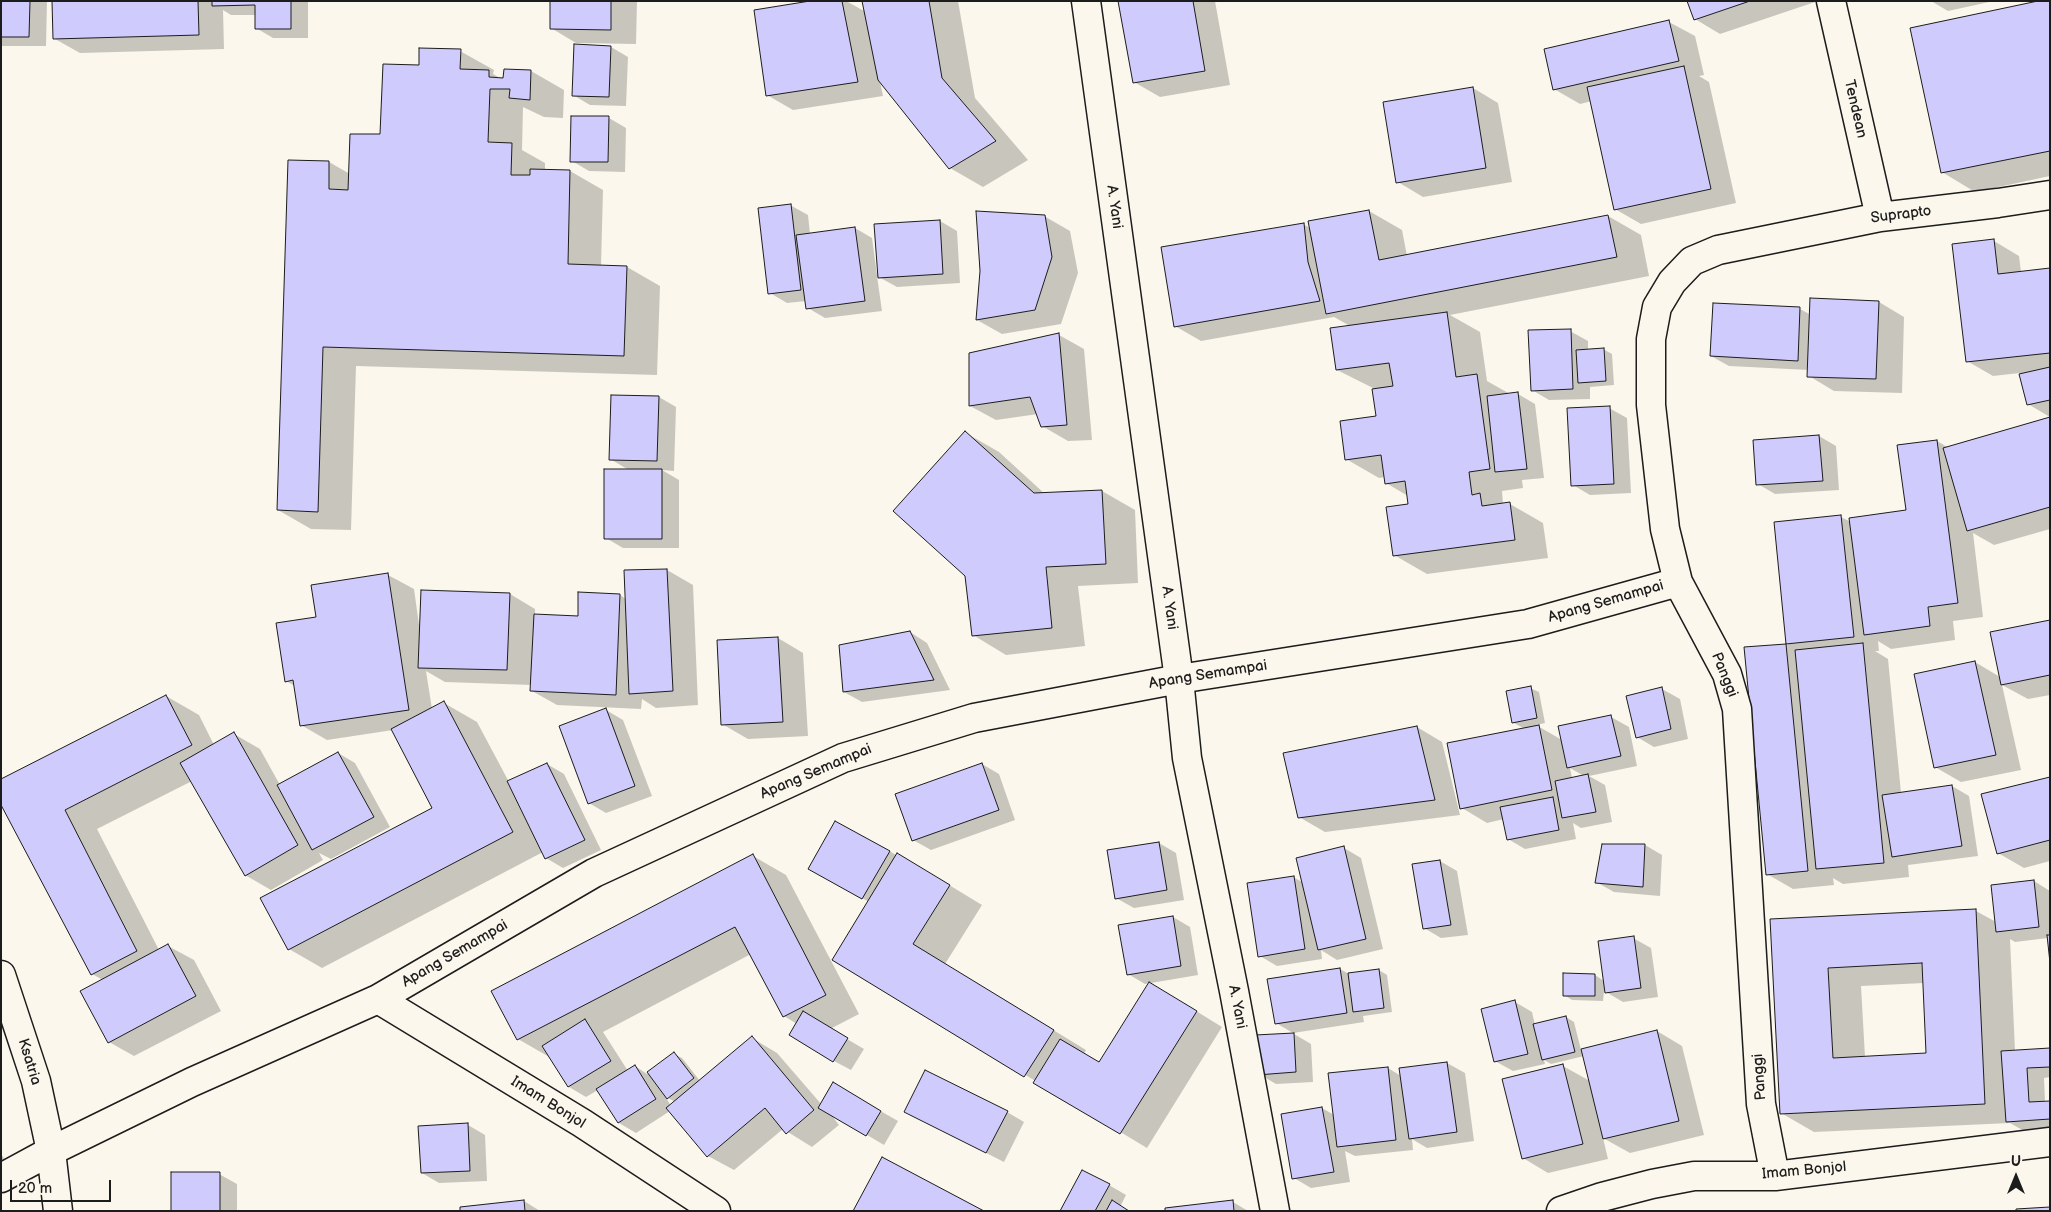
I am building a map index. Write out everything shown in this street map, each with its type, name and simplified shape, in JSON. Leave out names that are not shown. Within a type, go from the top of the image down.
[{"type":"street","name":"A. Yani","points":[[1086,1],[1179,679],[1187,758],[1234,991],[1275,1211]]},
{"type":"street","name":"Tendean","points":[[1831,1],[1880,217]]},
{"type":"street","name":"Suprapto","points":[[1753,241],[1880,217],[1998,204],[2050,195]]},
{"type":"street","name":"Panggi","points":[[1753,241],[1718,250],[1692,261],[1672,282],[1657,308],[1650,340],[1650,405],[1665,529],[1678,582],[1727,674],[1737,709],[1761,1104],[1775,1176]]},
{"type":"street","name":"Apang Semampai","points":[[1,1178],[50,1151],[192,1082],[378,999],[594,873],[843,758],[913,734],[974,718],[1179,679],[1528,624],[1678,582]]},
{"type":"street","name":"Ksatria","points":[[1,975],[36,1081],[50,1151],[58,1211]]},
{"type":"street","name":"Imam Bonjol","points":[[378,999],[582,1123],[716,1211]]},
{"type":"street","name":"Imam Bonjol","points":[[1561,1211],[1627,1190],[1694,1176],[1775,1176],[2050,1142]]},
{"type":"building","points":[[1,1],[30,1],[29,37],[1,37]]},
{"type":"building","points":[[52,1],[198,1],[199,35],[53,39]]},
{"type":"building","points":[[212,1],[291,1],[291,29],[255,29],[255,5],[212,6]]},
{"type":"building","points":[[550,1],[611,1],[611,30],[550,29]]},
{"type":"building","points":[[810,1],[842,1],[858,82],[766,96],[754,10]]},
{"type":"building","points":[[862,1],[929,1],[942,78],[996,141],[949,169],[878,80]]},
{"type":"building","points":[[1118,1],[1193,1],[1205,71],[1133,83]]},
{"type":"building","points":[[1687,1],[1750,1],[1694,20]]},
{"type":"building","points":[[2038,1],[2050,1],[2050,151],[1941,173],[1910,28]]},
{"type":"building","points":[[1669,20],[1679,61],[1553,90],[1544,49]]},
{"type":"building","points":[[574,44],[611,46],[609,97],[572,96]]},
{"type":"building","points":[[419,48],[461,49],[460,69],[489,70],[489,77],[503,78],[504,69],[531,70],[530,100],[509,98],[510,89],[490,89],[488,142],[512,143],[511,175],[530,175],[530,169],[570,170],[568,264],[627,266],[624,356],[323,347],[318,512],[277,510],[288,160],[329,161],[329,189],[348,190],[350,134],[380,134],[383,64],[419,65]]},
{"type":"building","points":[[1684,66],[1711,189],[1614,210],[1587,87]]},
{"type":"building","points":[[1473,87],[1486,168],[1396,183],[1383,102]]},
{"type":"building","points":[[571,116],[609,116],[608,162],[570,162]]},
{"type":"building","points":[[791,204],[801,290],[768,294],[758,208]]},
{"type":"building","points":[[1369,210],[1379,260],[1608,215],[1617,257],[1326,314],[1308,221]]},
{"type":"building","points":[[976,211],[1045,215],[1052,257],[1035,310],[976,320],[980,271]]},
{"type":"building","points":[[940,220],[943,274],[878,278],[874,224]]},
{"type":"building","points":[[1304,223],[1308,262],[1320,301],[1174,327],[1161,247]]},
{"type":"building","points":[[855,227],[865,301],[806,309],[796,235]]},
{"type":"building","points":[[1994,239],[1998,274],[2050,268],[2050,353],[1966,362],[1952,244]]},
{"type":"building","points":[[1810,298],[1879,301],[1876,379],[1807,377]]},
{"type":"building","points":[[1713,303],[1800,307],[1798,361],[1710,356]]},
{"type":"building","points":[[1447,312],[1456,377],[1477,374],[1490,469],[1469,472],[1472,495],[1480,493],[1482,506],[1510,502],[1515,540],[1393,556],[1386,507],[1408,504],[1405,481],[1385,484],[1381,455],[1345,460],[1340,421],[1376,416],[1372,389],[1393,386],[1389,363],[1336,370],[1330,328]]},
{"type":"building","points":[[1571,329],[1573,389],[1531,391],[1528,330]]},
{"type":"building","points":[[1059,333],[1067,425],[1041,427],[1030,397],[969,406],[969,353]]},
{"type":"building","points":[[1604,348],[1606,381],[1578,383],[1576,350]]},
{"type":"building","points":[[2050,367],[2050,400],[2027,405],[2019,374]]},
{"type":"building","points":[[1518,392],[1527,469],[1495,472],[1487,396]]},
{"type":"building","points":[[611,395],[659,396],[657,461],[609,460]]},
{"type":"building","points":[[1610,406],[1614,484],[1571,486],[1567,408]]},
{"type":"building","points":[[2050,417],[2050,507],[1967,531],[1943,448]]},
{"type":"building","points":[[965,431],[1034,493],[1102,490],[1106,564],[1046,567],[1052,628],[972,636],[965,576],[893,511]]},
{"type":"building","points":[[1819,435],[1823,481],[1756,485],[1753,440]]},
{"type":"building","points":[[1937,440],[1958,603],[1928,607],[1930,626],[1864,635],[1849,518],[1906,510],[1897,445]]},
{"type":"building","points":[[604,469],[662,469],[662,539],[604,539]]},
{"type":"building","points":[[1841,515],[1854,637],[1786,644],[1774,522]]},
{"type":"building","points":[[667,569],[673,691],[629,694],[624,570]]},
{"type":"building","points":[[388,573],[409,710],[300,726],[293,680],[285,682],[276,623],[316,617],[311,585]]},
{"type":"building","points":[[421,590],[510,593],[507,670],[418,668]]},
{"type":"building","points":[[578,592],[620,594],[616,695],[530,691],[534,614],[578,616]]},
{"type":"building","points":[[2050,620],[2050,675],[2001,685],[1990,632]]},
{"type":"building","points":[[910,631],[934,680],[843,692],[839,645]]},
{"type":"building","points":[[778,637],[783,722],[721,725],[717,640]]},
{"type":"building","points":[[1863,643],[1884,863],[1816,869],[1795,650]]},
{"type":"building","points":[[1786,644],[1808,871],[1766,875],[1744,647]]},
{"type":"building","points":[[1975,661],[1996,755],[1934,768],[1914,674]]},
{"type":"building","points":[[1531,686],[1537,718],[1512,723],[1506,691]]},
{"type":"building","points":[[1662,687],[1671,729],[1636,738],[1626,696]]},
{"type":"building","points":[[166,695],[192,745],[65,810],[137,951],[91,975],[1,805],[1,779]]},
{"type":"building","points":[[444,701],[513,832],[288,950],[260,898],[432,808],[391,729]]},
{"type":"building","points":[[606,708],[635,786],[588,804],[559,726]]},
{"type":"building","points":[[1611,715],[1621,756],[1567,768],[1558,726]]},
{"type":"building","points":[[1539,725],[1552,790],[1460,809],[1447,743]]},
{"type":"building","points":[[1417,726],[1435,800],[1298,818],[1283,753]]},
{"type":"building","points":[[234,732],[298,845],[245,876],[180,763]]},
{"type":"building","points":[[338,752],[374,817],[312,850],[277,785]]},
{"type":"building","points":[[547,763],[585,840],[545,859],[507,781]]},
{"type":"building","points":[[982,763],[999,810],[912,841],[895,794]]},
{"type":"building","points":[[1588,774],[1596,812],[1562,818],[1555,781]]},
{"type":"building","points":[[2050,777],[2050,840],[1997,854],[1981,794]]},
{"type":"building","points":[[1952,785],[1962,846],[1892,857],[1882,795]]},
{"type":"building","points":[[1553,797],[1559,830],[1507,840],[1500,807]]},
{"type":"building","points":[[835,821],[890,851],[862,899],[808,869]]},
{"type":"building","points":[[1159,842],[1167,890],[1115,899],[1107,850]]},
{"type":"building","points":[[1602,844],[1645,844],[1643,887],[1595,883]]},
{"type":"building","points":[[1344,846],[1366,939],[1318,950],[1296,858]]},
{"type":"building","points":[[897,853],[950,885],[913,944],[1054,1030],[1024,1077],[832,960]]},
{"type":"building","points":[[753,854],[826,995],[783,1017],[735,927],[517,1040],[491,991]]},
{"type":"building","points":[[1440,860],[1451,925],[1423,929],[1412,864]]},
{"type":"building","points":[[1294,876],[1305,949],[1258,957],[1247,883]]},
{"type":"building","points":[[2034,880],[2039,927],[1996,932],[1991,885]]},
{"type":"building","points":[[1976,909],[1985,1104],[1780,1114],[1770,919]],"holes":[[[1922,963],[1926,1053],[1833,1058],[1828,968]]]},
{"type":"building","points":[[1173,916],[1181,966],[1127,975],[1118,925]]},
{"type":"building","points":[[2047,935],[2050,935],[2050,963]]},
{"type":"building","points":[[1634,936],[1641,988],[1605,993],[1598,941]]},
{"type":"building","points":[[168,944],[196,996],[108,1043],[80,991]]},
{"type":"building","points":[[1340,968],[1347,1013],[1275,1024],[1267,979]]},
{"type":"building","points":[[1379,969],[1384,1008],[1353,1012],[1348,973]]},
{"type":"building","points":[[1563,973],[1595,974],[1595,996],[1563,996]]},
{"type":"building","points":[[1149,982],[1197,1011],[1120,1134],[1033,1083],[1060,1039],[1099,1062]]},
{"type":"building","points":[[1515,1000],[1528,1054],[1494,1062],[1481,1009]]},
{"type":"building","points":[[803,1011],[848,1038],[833,1062],[789,1035]]},
{"type":"building","points":[[1566,1016],[1575,1052],[1542,1060],[1533,1024]]},
{"type":"building","points":[[585,1019],[611,1061],[568,1087],[542,1046]]},
{"type":"building","points":[[1657,1030],[1679,1121],[1603,1139],[1581,1049]]},
{"type":"building","points":[[1294,1033],[1296,1072],[1257,1075],[1255,1035]]},
{"type":"building","points":[[752,1036],[814,1110],[786,1134],[765,1108],[707,1157],[666,1108]]},
{"type":"building","points":[[2050,1048],[2050,1067],[2027,1068],[2029,1102],[2050,1101],[2050,1119],[2006,1122],[2001,1051]]},
{"type":"building","points":[[674,1052],[694,1078],[667,1099],[647,1072]]},
{"type":"building","points":[[1447,1062],[1457,1132],[1409,1139],[1399,1068]]},
{"type":"building","points":[[1563,1064],[1583,1144],[1522,1159],[1502,1079]]},
{"type":"building","points":[[635,1065],[656,1099],[618,1123],[596,1089]]},
{"type":"building","points":[[1388,1067],[1396,1140],[1337,1147],[1328,1073]]},
{"type":"building","points":[[925,1070],[1008,1111],[986,1153],[904,1112]]},
{"type":"building","points":[[833,1082],[881,1111],[866,1136],[818,1108]]},
{"type":"building","points":[[1322,1107],[1334,1172],[1292,1179],[1281,1114]]},
{"type":"building","points":[[468,1123],[470,1171],[421,1173],[418,1126]]},
{"type":"building","points":[[882,1157],[984,1211],[853,1211]]},
{"type":"building","points":[[1082,1170],[1110,1184],[1095,1211],[1060,1211]]},
{"type":"building","points":[[171,1172],[220,1172],[220,1211],[171,1211]]},
{"type":"building","points":[[524,1200],[525,1211],[460,1211],[460,1207]]},
{"type":"building","points":[[1112,1200],[1129,1211],[1106,1211]]},
{"type":"building","points":[[1233,1200],[1234,1211],[1165,1211],[1165,1208]]},
{"type":"building","points":[[2050,1207],[2050,1211],[2016,1211],[2016,1209]]}]
